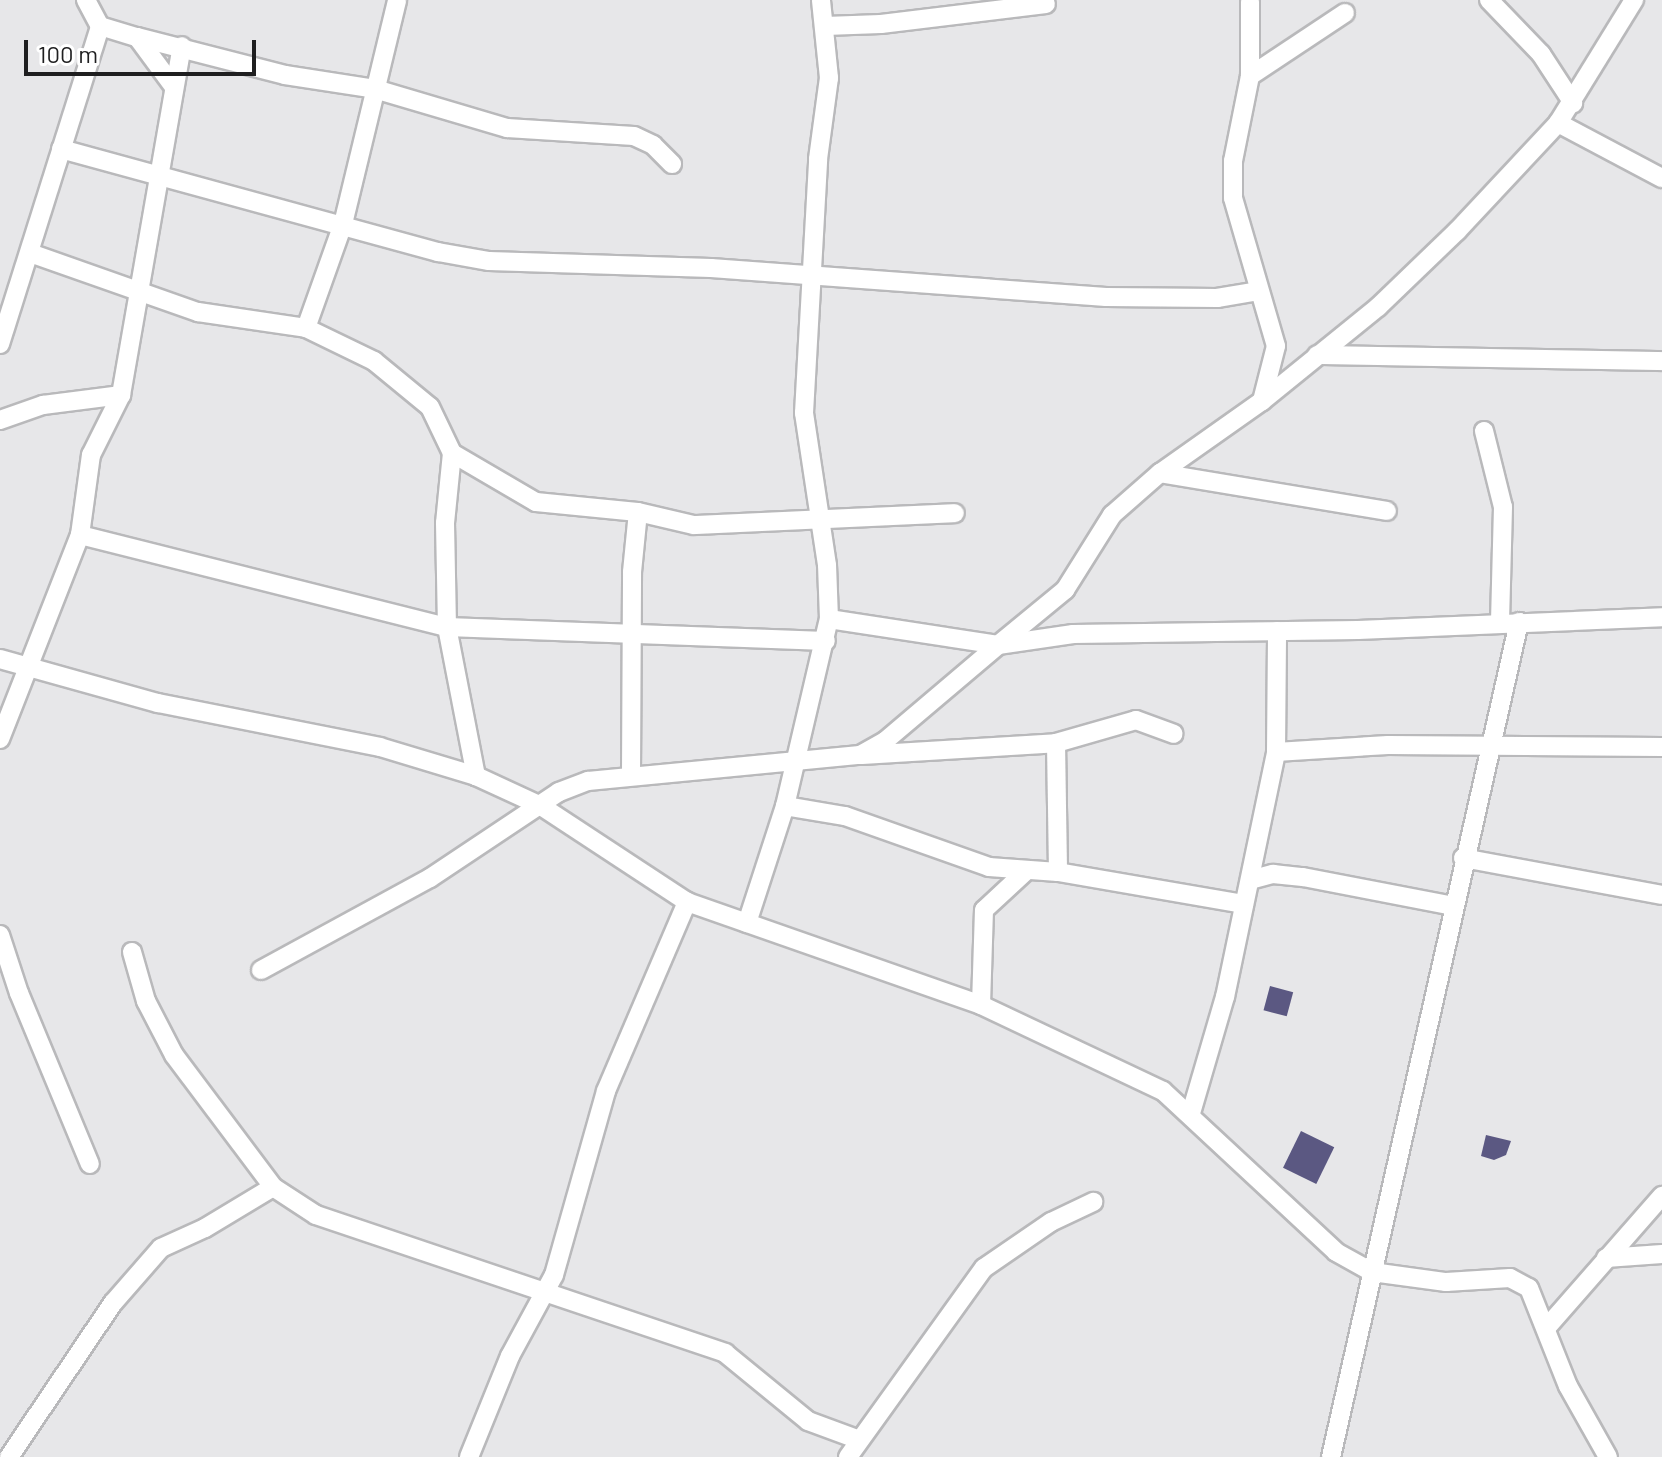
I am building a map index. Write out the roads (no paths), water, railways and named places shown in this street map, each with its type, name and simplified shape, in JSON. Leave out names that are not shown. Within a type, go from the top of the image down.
[{"type":"street","points":[[86,0],[100,26],[137,37],[182,46],[285,75],[375,89],[507,128],[634,136],[653,145],[672,164]]},
{"type":"street","points":[[306,328],[343,224],[397,0]]},
{"type":"street","points":[[747,923],[785,806],[829,619],[804,413],[811,278],[829,78],[821,0]]},
{"type":"street","points":[[1489,0],[1541,54],[1573,103]]},
{"type":"street","points":[[860,755],[885,741],[1065,590],[1112,515],[1160,473],[1262,401],[1378,307],[1558,123],[1573,103],[1615,25],[1634,0]]},
{"type":"street","points":[[1250,2],[1250,76],[1233,161],[1233,198],[1276,346],[1262,401]]},
{"type":"street","points":[[825,26],[881,24],[1046,4]]},
{"type":"street","points":[[1250,76],[1345,13]]},
{"type":"street","points":[[0,344],[100,26]]},
{"type":"street","points":[[137,37],[174,87]]},
{"type":"street","points":[[0,739],[80,535],[91,455],[121,395],[136,294],[182,46]]},
{"type":"street","points":[[1558,123],[1662,178]]},
{"type":"street","points":[[61,149],[438,252],[489,261],[651,265],[1106,297],[1217,298],[1259,291]]},
{"type":"street","points":[[30,253],[136,294],[198,312],[306,328],[374,361],[411,387],[430,407],[452,453],[445,523],[447,627],[476,776]]},
{"type":"street","points":[[1276,346],[1311,359],[1662,361]]},
{"type":"street","points":[[0,420],[43,405],[121,395]]},
{"type":"street","points":[[1331,1457],[1489,747],[1510,622],[1503,507],[1484,431]]},
{"type":"street","points":[[452,453],[536,502],[638,512],[694,525],[819,522],[955,513]]},
{"type":"street","points":[[1160,473],[1387,511]]},
{"type":"street","points":[[631,774],[631,632],[638,512]]},
{"type":"street","points":[[80,535],[447,627],[826,641]]},
{"type":"street","points":[[829,619],[998,645],[1073,634],[1277,631],[1662,617]]},
{"type":"street","points":[[1191,1113],[1225,997],[1276,752],[1277,631]]},
{"type":"street","points":[[0,659],[171,706],[380,747],[476,776],[541,806],[687,902],[981,1005],[1163,1091],[1191,1113],[1336,1252],[1372,1272],[1446,1282],[1520,1280],[1529,1288],[1548,1326],[1568,1386],[1608,1457]]},
{"type":"street","points":[[261,970],[430,878],[559,792],[588,781],[631,774],[860,755],[1056,743],[1136,720],[1174,734]]},
{"type":"street","points":[[1056,743],[1058,872]]},
{"type":"street","points":[[1276,752],[1388,745],[1662,747]]},
{"type":"street","points":[[785,806],[845,816],[967,861],[1025,872],[1058,872],[1244,904]]},
{"type":"street","points":[[1255,858],[1273,874]]},
{"type":"street","points":[[1463,858],[1662,895]]},
{"type":"street","points":[[981,1005],[984,910],[1025,872]]},
{"type":"street","points":[[1250,880],[1273,874],[1454,906]]},
{"type":"street","points":[[469,1457],[510,1356],[544,1295],[562,1251],[606,1091],[687,902]]},
{"type":"street","points":[[0,935],[90,1164]]},
{"type":"street","points":[[132,952],[146,1001],[174,1055],[273,1187],[316,1215],[544,1295],[725,1353],[808,1421],[857,1439]]},
{"type":"street","points":[[9,1457],[113,1303],[161,1248],[205,1228],[273,1187]]},
{"type":"street","points":[[1548,1326],[1662,1196]]},
{"type":"street","points":[[848,1457],[857,1439],[984,1268],[1051,1222],[1093,1202]]},
{"type":"street","points":[[1606,1258],[1662,1254]]}]
